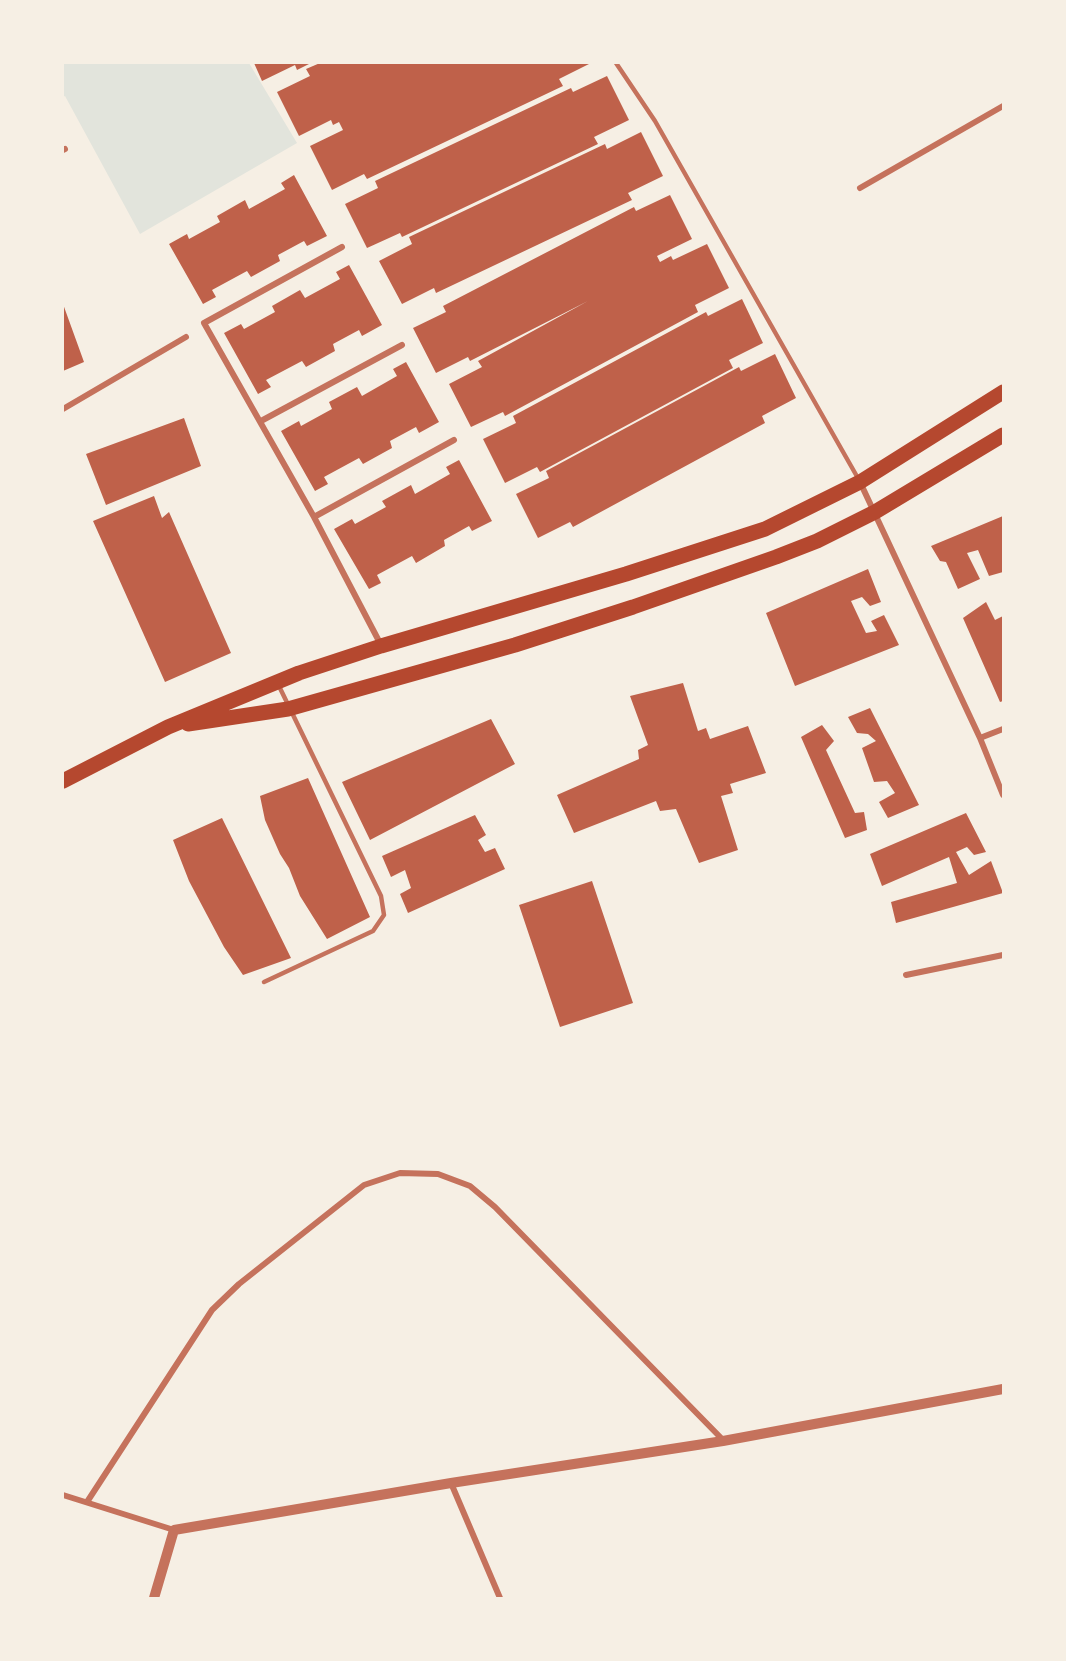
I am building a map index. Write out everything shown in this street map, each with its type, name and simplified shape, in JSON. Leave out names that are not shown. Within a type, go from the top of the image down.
[{"type":"main road","points":[[63,782],[168,727],[276,682],[381,646],[585,586],[765,529],[860,482],[1003,392]]},
{"type":"main road","points":[[168,727],[288,709],[514,645],[633,607],[817,541],[875,512],[1003,435]]},
{"type":"street","points":[[860,188],[1003,106]]},
{"type":"street","points":[[342,247],[204,323],[314,517],[381,646]]},
{"type":"street","points":[[63,409],[186,337]]},
{"type":"street","points":[[261,421],[402,345]]},
{"type":"street","points":[[314,517],[454,440]]},
{"type":"street","points":[[860,482],[980,738],[1003,795]]},
{"type":"street","points":[[980,738],[1003,729]]},
{"type":"street","points":[[906,975],[1003,955]]},
{"type":"street","points":[[87,1502],[212,1310],[239,1284],[364,1185],[400,1173],[438,1174],[470,1186],[495,1207],[723,1441]]},
{"type":"street","points":[[63,1495],[174,1530],[451,1483],[723,1441],[1003,1389]]},
{"type":"street","points":[[451,1483],[500,1598]]},
{"type":"street","points":[[154,1598],[174,1530]]},
{"type":"lane","points":[[616,63],[655,121],[860,482]]},
{"type":"lane","points":[[264,982],[373,931],[384,915],[381,897],[276,682]]},
{"type":"shaded area","points":[[63,63],[249,63],[297,143],[140,234],[65,96],[63,97]]},
{"type":"building","points":[[254,63],[311,63],[297,70],[295,65],[262,81]]},
{"type":"building","points":[[320,63],[591,63],[559,79],[563,86],[367,179],[364,174],[332,190],[310,146],[343,130],[339,122],[333,125],[331,120],[299,136],[277,92],[310,76],[306,69]]},
{"type":"building","points":[[607,76],[629,120],[594,137],[598,144],[402,237],[400,233],[367,248],[345,204],[378,188],[375,181],[571,88],[573,92]]},
{"type":"building","points":[[641,132],[663,176],[628,193],[632,200],[436,293],[434,288],[402,304],[379,261],[412,244],[409,237],[605,144],[607,149]]},
{"type":"building","points":[[294,175],[327,236],[307,246],[304,241],[278,255],[280,261],[251,277],[247,271],[212,290],[216,297],[203,304],[169,244],[187,234],[189,239],[220,222],[217,216],[245,200],[249,209],[285,189],[281,183]]},
{"type":"building","points":[[670,195],[692,239],[657,256],[660,262],[671,256],[673,260],[707,244],[729,288],[695,305],[698,312],[505,416],[503,412],[471,427],[449,384],[482,367],[478,361],[588,301],[470,361],[468,357],[436,373],[413,328],[446,312],[443,306],[634,207],[636,211]]},
{"type":"building","points":[[349,265],[382,325],[362,336],[359,330],[333,344],[335,351],[306,367],[302,361],[266,380],[271,387],[258,394],[224,333],[241,324],[244,329],[275,312],[272,306],[300,290],[305,298],[340,279],[336,272]]},
{"type":"building","points":[[742,299],[763,343],[729,360],[733,368],[540,472],[537,467],[505,483],[483,439],[516,423],[513,416],[706,312],[708,316]]},
{"type":"building","points":[[63,304],[84,362],[63,371]]},
{"type":"building","points":[[775,354],[796,398],[762,416],[765,423],[573,527],[570,522],[538,538],[516,494],[549,478],[546,471],[739,367],[741,371]]},
{"type":"building","points":[[406,362],[439,422],[419,433],[416,427],[390,441],[392,448],[363,464],[359,458],[324,477],[328,484],[315,491],[281,431],[299,421],[301,426],[332,409],[329,402],[357,387],[362,396],[397,376],[393,369]]},
{"type":"building","points":[[184,418],[201,466],[106,505],[86,454]]},
{"type":"building","points":[[459,460],[492,521],[472,531],[469,526],[444,540],[445,546],[416,563],[412,556],[377,575],[381,583],[369,589],[334,529],[352,519],[355,524],[386,507],[382,501],[411,485],[415,494],[450,474],[446,467]]},
{"type":"building","points":[[154,496],[162,518],[169,512],[231,653],[165,682],[93,521]]},
{"type":"building","points":[[1003,516],[1003,572],[989,576],[978,550],[967,553],[980,579],[958,589],[946,562],[940,561],[931,546]]},
{"type":"building","points":[[868,569],[881,602],[870,606],[862,597],[851,601],[866,633],[877,631],[871,621],[884,615],[899,645],[795,686],[766,613]]},
{"type":"building","points":[[986,602],[995,620],[1003,616],[1003,701],[1000,702],[963,618]]},
{"type":"building","points":[[683,683],[698,731],[706,728],[710,739],[748,726],[766,773],[730,784],[733,793],[721,796],[738,850],[699,863],[676,809],[660,811],[656,801],[574,833],[557,795],[639,759],[638,750],[648,745],[630,696]]},
{"type":"building","points":[[870,708],[919,805],[888,818],[879,802],[895,793],[887,781],[874,782],[862,748],[876,741],[868,734],[857,733],[848,717]]},
{"type":"building","points":[[491,719],[515,764],[370,840],[342,782]]},
{"type":"building","points":[[822,725],[834,741],[826,750],[855,813],[864,812],[867,830],[845,838],[801,737]]},
{"type":"building","points":[[308,778],[370,917],[327,939],[300,896],[289,868],[280,854],[265,820],[260,796]]},
{"type":"building","points":[[966,813],[986,852],[974,855],[967,847],[956,852],[969,875],[991,861],[1003,893],[896,923],[891,902],[957,883],[949,857],[882,886],[870,854]]},
{"type":"building","points":[[475,815],[486,835],[478,840],[485,852],[495,848],[505,869],[408,913],[400,894],[411,888],[405,870],[391,877],[382,856]]},
{"type":"building","points":[[222,818],[291,958],[243,975],[224,947],[189,881],[173,840]]},
{"type":"building","points":[[592,881],[633,1003],[560,1027],[519,905]]}]
